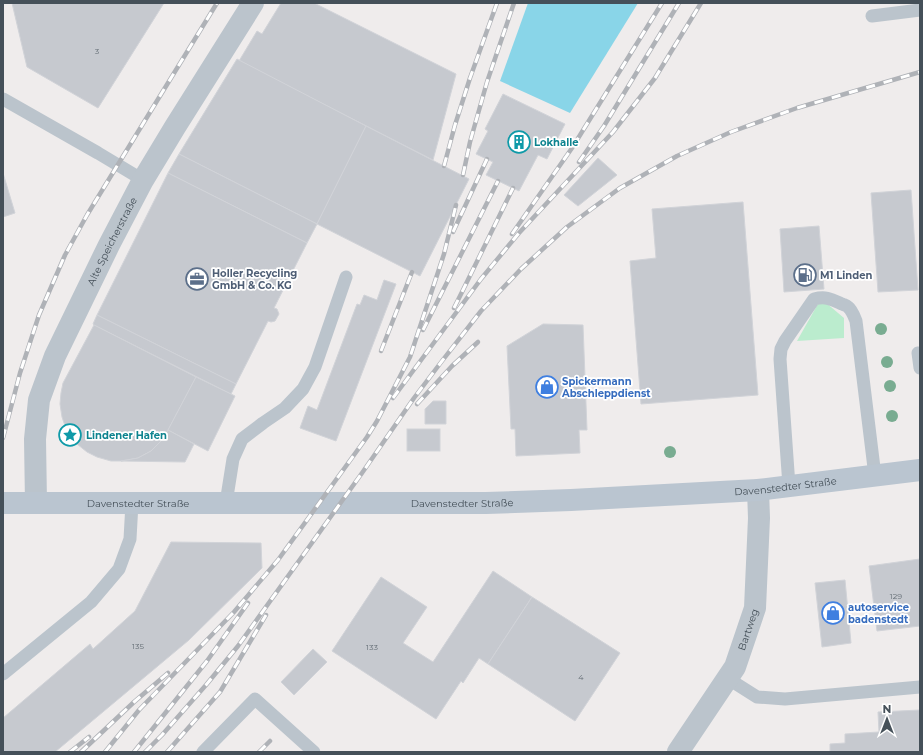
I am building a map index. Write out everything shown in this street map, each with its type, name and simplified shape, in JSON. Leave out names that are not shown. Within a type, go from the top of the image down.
[{"type":"street","name":"Alte Speicherstraße","points":[[36,503],[35,440],[39,400],[55,356],[109,245],[144,180],[175,127],[253,3]]},
{"type":"street","name":"Davenstedter Straße","points":[[3,503],[486,503],[572,500],[758,490],[920,470]]},
{"type":"street","name":"Bartweg","points":[[678,752],[734,667],[755,608],[759,518],[758,490]]},
{"type":"lane","points":[[872,16],[920,10]]},
{"type":"lane","points":[[3,99],[144,180]]},
{"type":"lane","points":[[226,503],[233,459],[242,440],[285,408],[303,389],[315,367],[346,277]]},
{"type":"lane","points":[[789,486],[780,359],[781,349],[814,299],[826,297],[848,307],[854,314],[856,320],[875,476]]},
{"type":"lane","points":[[918,353],[920,368]]},
{"type":"lane","points":[[3,674],[91,602],[119,569],[130,539],[132,503]]},
{"type":"lane","points":[[727,678],[757,697],[785,699],[920,687]]},
{"type":"lane","points":[[203,752],[254,700],[314,752]]},
{"type":"green space","points":[[819,302],[825,302],[844,318],[844,338],[797,341]]},
{"type":"water","points":[[528,3],[638,3],[570,113],[500,81]]},
{"type":"building","points":[[12,3],[164,3],[98,108],[27,67]]},
{"type":"building","points":[[281,3],[314,3],[456,74],[433,160],[239,61],[257,31],[262,34]]},
{"type":"building","points":[[237,59],[366,126],[317,224],[179,154]]},
{"type":"building","name":"Lokhalle","points":[[503,94],[565,124],[547,159],[538,155],[519,191],[486,175],[493,162],[476,154],[488,131],[485,129]]},
{"type":"building","points":[[366,126],[469,179],[420,276],[317,224]]},
{"type":"building","points":[[179,154],[317,224],[307,243],[168,173]]},
{"type":"building","points":[[598,158],[617,175],[578,206],[564,195]]},
{"type":"building","points":[[3,173],[15,213],[3,217]]},
{"type":"building","points":[[168,173],[307,243],[274,308],[277,309],[279,314],[275,321],[268,321],[236,384],[97,315]]},
{"type":"building","points":[[911,190],[918,290],[878,292],[871,193]]},
{"type":"building","points":[[743,202],[758,395],[641,404],[630,261],[656,258],[652,209]]},
{"type":"building","points":[[819,226],[824,289],[784,292],[780,229]]},
{"type":"building","points":[[384,280],[396,284],[336,441],[300,428],[308,406],[317,410],[357,304],[360,305],[364,295],[377,300]]},
{"type":"building","points":[[97,315],[236,384],[231,394],[94,325],[93,324]]},
{"type":"building","name":"Spickermann Abschleppdienst","points":[[543,324],[583,325],[587,430],[579,430],[580,453],[516,456],[515,429],[511,429],[507,346]]},
{"type":"building","points":[[94,325],[196,377],[161,441],[151,451],[138,458],[111,461],[87,452],[77,444],[70,435],[62,417],[60,404],[63,383]]},
{"type":"building","points":[[196,377],[235,396],[208,451],[168,430]]},
{"type":"building","points":[[433,401],[446,401],[446,424],[425,424],[425,409]]},
{"type":"building","points":[[407,429],[440,429],[440,451],[407,451]]},
{"type":"building","points":[[168,430],[194,444],[185,462],[121,461],[138,458],[151,451],[161,441]]},
{"type":"building","points":[[171,542],[261,543],[262,568],[189,640],[55,752],[3,752],[3,718],[90,644],[93,649],[135,611]]},
{"type":"building","points":[[920,559],[920,626],[877,631],[869,566]]},
{"type":"building","points":[[493,571],[532,597],[488,664],[479,658],[463,683],[461,681],[436,719],[332,651],[381,577],[427,607],[403,643],[433,662]]},
{"type":"building","name":"autoservice badenstedt","points":[[845,580],[851,643],[822,647],[815,583]]},
{"type":"building","points":[[532,597],[620,653],[575,721],[488,664]]},
{"type":"building","points":[[313,649],[327,662],[294,695],[281,682]]},
{"type":"building","points":[[920,710],[920,752],[830,752],[830,744],[845,743],[845,734],[879,732],[878,712]]},
{"type":"railway","points":[[3,438],[20,373],[39,315],[65,255],[87,215],[217,3]]},
{"type":"railway","points":[[444,166],[470,78],[497,3]]},
{"type":"railway","points":[[463,175],[470,142],[487,82],[514,3]]},
{"type":"railway","points":[[512,234],[572,148],[662,3]]},
{"type":"railway","points":[[579,162],[604,126],[679,3]]},
{"type":"railway","points":[[393,398],[481,279],[519,233],[613,132],[655,78],[701,3]]},
{"type":"railway","points":[[145,752],[206,685],[238,646],[414,398],[481,311],[521,269],[567,227],[620,188],[677,156],[731,132],[797,108],[920,72]]},
{"type":"railway","points":[[453,232],[487,159]]},
{"type":"railway","points":[[423,330],[498,181]]},
{"type":"railway","points":[[454,308],[513,188]]},
{"type":"railway","points":[[105,752],[139,710],[234,612],[278,560],[367,437],[377,421],[410,357],[444,254],[456,205]]},
{"type":"railway","points":[[381,351],[412,272]]},
{"type":"railway","points":[[417,404],[452,366],[478,342]]},
{"type":"railway","points":[[134,752],[207,661],[248,603]]},
{"type":"railway","points":[[167,752],[220,692],[266,615]]},
{"type":"railway","points":[[81,752],[134,702],[168,673]]},
{"type":"railway","points":[[70,752],[89,737]]},
{"type":"railway","points":[[259,752],[270,741]]},
{"type":"place","name":"Lokhalle","points":[[519,142]]},
{"type":"place","name":"M1 Linden","points":[[805,275]]},
{"type":"place","name":"Holler Recycling GmbH & Co. KG","points":[[197,279]]},
{"type":"place","name":"Spickermann Abschleppdienst","points":[[547,387]]},
{"type":"place","name":"Lindener Hafen","points":[[70,435]]},
{"type":"place","name":"autoservice badenstedt","points":[[833,613]]}]
